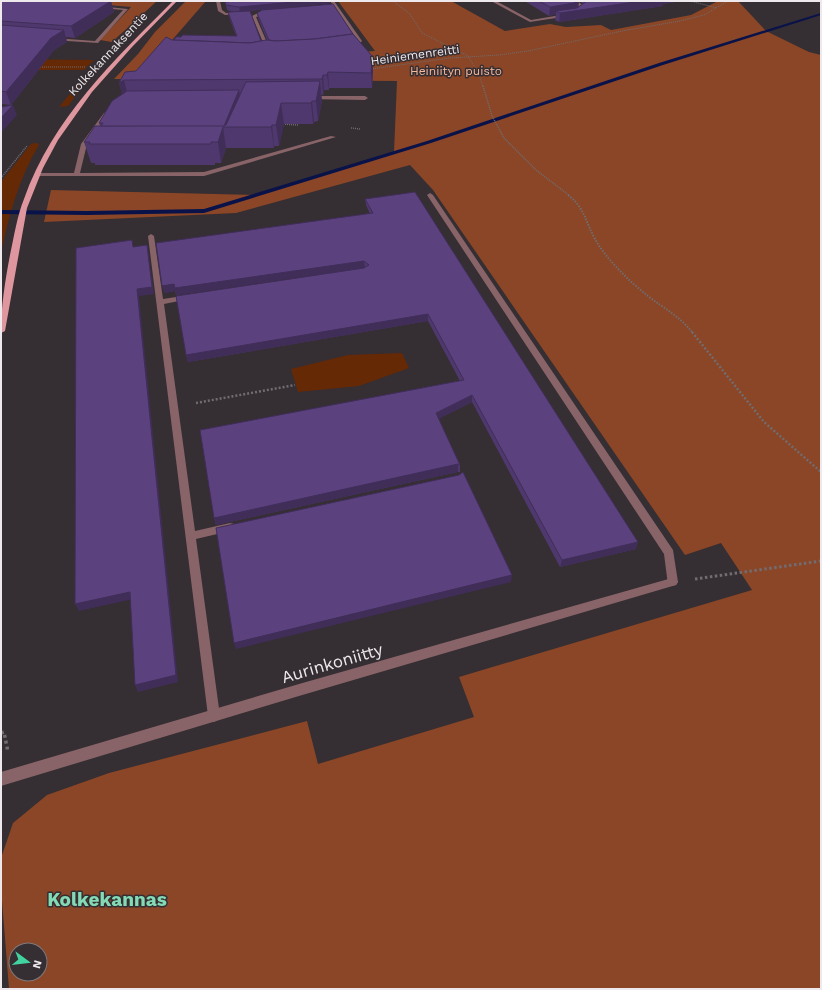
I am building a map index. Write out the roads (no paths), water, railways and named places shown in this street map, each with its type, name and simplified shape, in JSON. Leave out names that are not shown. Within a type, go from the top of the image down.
[{"type":"main road","name":"Kolkekannaksentie","points":[[1,331],[17,242],[27,199],[37,174],[54,140],[76,107],[106,70],[174,1]]},
{"type":"street","points":[[218,1],[220,11],[225,14],[233,15],[276,11]]},
{"type":"street","points":[[332,1],[360,41],[354,46],[339,48]]},
{"type":"street","points":[[492,1],[530,21],[574,14],[583,8],[576,1]]},
{"type":"street","points":[[50,38],[96,42],[126,9],[92,6]]},
{"type":"street","points":[[329,7],[336,6]]},
{"type":"street","points":[[261,13],[254,16],[268,53]]},
{"type":"street","points":[[301,98],[365,98]]},
{"type":"street","points":[[77,174],[84,144],[104,116],[110,111]]},
{"type":"street","points":[[37,174],[204,174],[333,136]]},
{"type":"street","points":[[84,144],[92,144]]},
{"type":"street","name":"Aurinkoniitty","points":[[1,779],[672,582],[669,553],[430,195]]},
{"type":"street","points":[[151,236],[214,716]]},
{"type":"street","points":[[160,302],[199,296]]},
{"type":"street","points":[[191,536],[236,526]]},
{"type":"waterway","points":[[1,212],[87,213],[204,211],[429,142],[661,64],[821,14]]},
{"type":"district","name":"Kolkekannas","points":[[107,899]]},
{"type":"park label","name":"Heiniityn puisto","points":[[456,71]]}]
